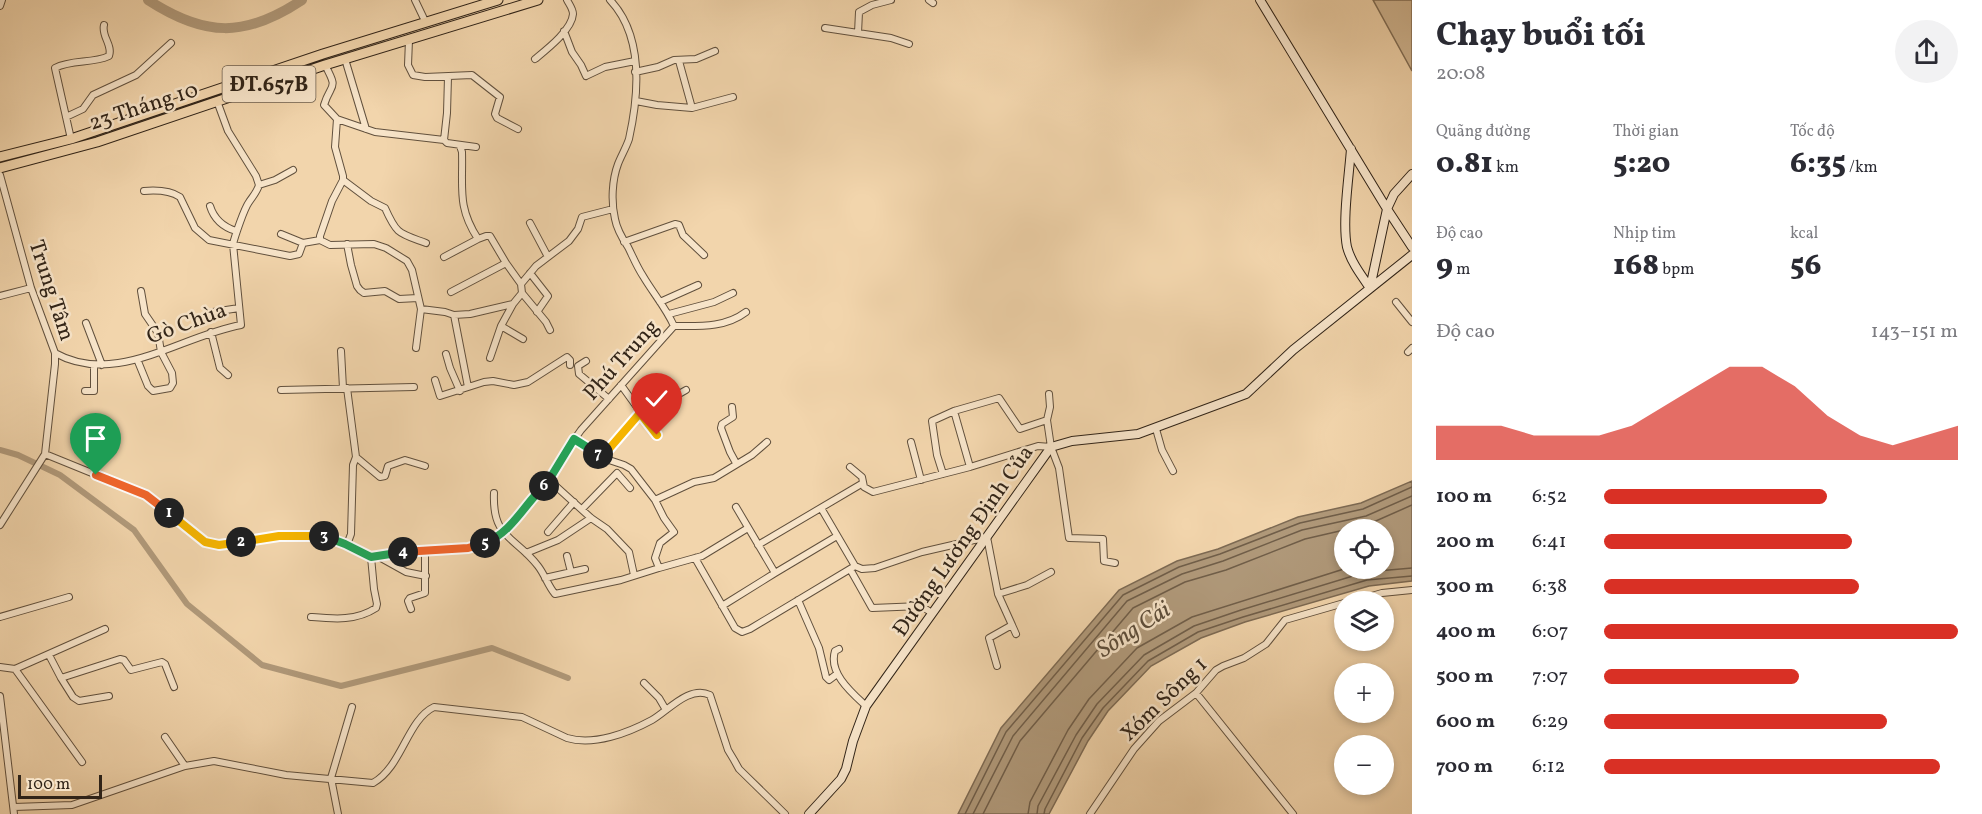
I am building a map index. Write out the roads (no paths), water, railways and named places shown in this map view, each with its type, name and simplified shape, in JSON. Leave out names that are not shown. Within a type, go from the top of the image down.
[{"type":"main road","name":"23 Tháng 10","points":[[0,156],[71,139],[323,54],[498,0]]},
{"type":"main road","name":"23 Tháng 10","points":[[0,168],[97,142],[325,65],[538,0]]},
{"type":"main road","points":[[426,23],[429,34]]},
{"type":"street","points":[[0,6],[2,0]]},
{"type":"street","points":[[416,0],[426,23]]},
{"type":"street","points":[[535,60],[564,31],[573,14],[567,0]]},
{"type":"street","name":"Phú Trung","points":[[371,557],[468,548],[484,544],[503,533],[549,480],[574,439],[674,326],[669,314],[641,273],[624,242],[617,227],[613,209],[615,176],[628,140],[636,101],[635,61],[628,24],[610,0]]},
{"type":"street","points":[[858,33],[859,12],[872,3],[891,0]]},
{"type":"street","points":[[1260,0],[1412,247]]},
{"type":"street","points":[[71,139],[55,68],[84,60],[98,61],[109,56],[111,51],[104,33],[104,25]]},
{"type":"street","points":[[825,28],[891,38],[909,44]]},
{"type":"street","points":[[564,31],[572,52],[586,76],[605,67],[635,61]]},
{"type":"street","points":[[409,40],[408,65],[413,75],[448,77],[472,75],[500,97],[495,114],[497,118],[518,129]]},
{"type":"street","points":[[66,117],[83,109],[93,95],[136,75],[171,43]]},
{"type":"street","points":[[635,72],[658,67],[674,60],[696,59],[715,51]]},
{"type":"street","points":[[345,59],[366,129]]},
{"type":"street","points":[[679,61],[692,108]]},
{"type":"street","points":[[325,65],[333,79],[334,86],[324,105],[337,119],[384,133],[444,140],[460,146],[476,147]]},
{"type":"street","points":[[444,140],[448,77]]},
{"type":"street","points":[[636,101],[692,108],[734,97]]},
{"type":"street","points":[[217,101],[228,131],[256,176],[259,185],[275,180],[293,170]]},
{"type":"street","points":[[337,119],[335,147],[343,180],[371,201],[386,208],[394,228],[401,234],[426,243]]},
{"type":"street","points":[[460,146],[463,209],[478,239]]},
{"type":"street","points":[[1352,148],[1345,230],[1347,248],[1370,288]]},
{"type":"street","points":[[1370,288],[1387,209],[1394,194],[1412,174]]},
{"type":"street","name":"Trung Tâm","points":[[0,175],[31,288],[55,353],[45,454]]},
{"type":"street","points":[[320,240],[332,201],[343,180]]},
{"type":"street","name":"Gò Chùa","points":[[55,353],[67,360],[102,365],[137,359],[211,332],[241,325],[233,244],[248,203],[259,185]]},
{"type":"street","points":[[144,191],[156,191],[180,197],[195,228],[204,238],[214,242],[295,256],[299,254],[303,243]]},
{"type":"street","points":[[0,208],[8,206]]},
{"type":"street","points":[[210,206],[220,223],[236,231]]},
{"type":"street","points":[[521,284],[530,273],[569,241],[578,230],[582,218],[613,209]]},
{"type":"street","points":[[530,223],[548,257]]},
{"type":"street","points":[[624,242],[675,224],[679,225],[686,239],[704,255]]},
{"type":"street","points":[[281,234],[303,243],[320,240],[330,245],[377,245],[407,261],[412,270],[421,309],[416,348]]},
{"type":"street","points":[[444,257],[478,239],[490,236],[521,284],[522,293],[548,324],[550,330]]},
{"type":"street","points":[[347,244],[360,290],[364,292],[385,291],[399,299],[418,298]]},
{"type":"street","name":"Đường Lương Định Của","points":[[809,814],[841,779],[866,706],[1051,447],[1072,441],[1125,437],[1156,429],[1246,394],[1293,350],[1412,255]]},
{"type":"street","points":[[451,292],[506,263]]},
{"type":"street","points":[[530,273],[548,296],[537,312]]},
{"type":"street","points":[[660,302],[698,285]]},
{"type":"street","points":[[0,297],[31,288]]},
{"type":"street","points":[[137,359],[148,386],[153,391],[170,388],[173,383],[172,373],[161,352],[159,333],[145,314],[141,291]]},
{"type":"street","points":[[490,358],[501,326],[522,293]]},
{"type":"street","points":[[669,314],[714,302],[733,293]]},
{"type":"street","points":[[1396,302],[1412,322]]},
{"type":"street","points":[[421,309],[454,315],[470,314],[513,304]]},
{"type":"street","points":[[206,317],[213,312],[239,308]]},
{"type":"street","points":[[674,326],[731,322],[746,312]]},
{"type":"street","points":[[454,315],[468,387]]},
{"type":"street","points":[[86,323],[102,365]]},
{"type":"street","points":[[501,326],[523,339]]},
{"type":"street","points":[[211,332],[219,365],[228,375]]},
{"type":"street","points":[[341,351],[356,457],[353,465],[351,534],[345,544]]},
{"type":"street","points":[[446,354],[460,391]]},
{"type":"street","points":[[435,380],[440,396],[484,382],[493,381],[514,385],[528,382],[567,357],[570,365]]},
{"type":"street","points":[[586,361],[578,366],[579,374],[609,399]]},
{"type":"street","points":[[86,391],[94,391],[94,365]]},
{"type":"street","points":[[621,385],[657,435]]},
{"type":"street","points":[[281,390],[414,387]]},
{"type":"street","points":[[602,457],[641,414],[686,390]]},
{"type":"street","points":[[1049,394],[1050,407],[1047,420],[1051,447],[1059,468],[1069,538],[1103,539],[1104,561],[1115,563]]},
{"type":"street","points":[[943,474],[937,455],[932,421],[954,411],[999,398],[1020,429],[1047,420]]},
{"type":"street","points":[[732,407],[733,417],[722,424],[721,428],[736,463]]},
{"type":"street","points":[[954,411],[970,467]]},
{"type":"street","points":[[1156,429],[1162,450],[1173,471]]},
{"type":"street","points":[[574,439],[602,457],[631,469],[655,500],[674,532],[660,543],[655,558],[659,568]]},
{"type":"street","points":[[655,500],[694,482],[714,478],[752,455],[767,442]]},
{"type":"street","points":[[911,442],[921,480]]},
{"type":"street","points":[[850,467],[858,473],[864,487],[873,492],[970,467],[1038,446],[1051,447]]},
{"type":"street","points":[[0,525],[45,454],[146,495],[205,542],[219,545],[279,536],[325,536],[371,557],[376,608],[359,617],[349,619],[311,617]]},
{"type":"street","points":[[356,457],[380,477],[385,476],[388,466],[403,460],[425,466]]},
{"type":"street","points":[[582,509],[616,474],[630,488]]},
{"type":"street","points":[[549,480],[591,518],[607,529],[629,552],[634,575]]},
{"type":"street","points":[[758,545],[863,483]]},
{"type":"street","points":[[494,492],[495,518],[503,533],[539,566],[555,594],[695,558],[748,528]]},
{"type":"street","points":[[548,532],[574,502]]},
{"type":"street","points":[[736,507],[775,573]]},
{"type":"street","points":[[821,508],[872,608],[921,606],[932,613]]},
{"type":"street","points":[[0,512],[8,513]]},
{"type":"street","points":[[526,553],[558,540],[591,518]]},
{"type":"street","points":[[722,606],[837,536]]},
{"type":"street","points":[[695,558],[735,628],[742,632],[853,568],[875,568],[922,552],[987,537],[998,594],[1016,634]]},
{"type":"street","points":[[411,609],[408,601],[410,598],[425,592],[425,551]]},
{"type":"street","points":[[378,556],[406,572],[426,576]]},
{"type":"street","points":[[567,556],[571,572]]},
{"type":"street","points":[[546,578],[585,569]]},
{"type":"street","points":[[998,594],[1027,585],[1051,572]]},
{"type":"street","points":[[1394,592],[1412,590]]},
{"type":"street","points":[[0,617],[69,597]]},
{"type":"street","points":[[798,600],[819,648],[826,677],[829,680],[837,674]]},
{"type":"street","name":"Xóm Sông 1","points":[[1090,814],[1134,749],[1159,721],[1196,693],[1212,674],[1222,666],[1244,658],[1266,644],[1285,620],[1334,606]]},
{"type":"street","points":[[997,666],[989,638],[1012,626]]},
{"type":"street","points":[[0,667],[15,669],[105,629]]},
{"type":"street","points":[[839,649],[835,651],[834,656],[837,674],[866,706]]},
{"type":"street","points":[[49,655],[73,697],[79,701],[109,696]]},
{"type":"street","points":[[61,678],[120,659],[126,662],[132,670],[162,662],[165,664],[174,687]]},
{"type":"street","points":[[15,669],[82,762]]},
{"type":"street","points":[[644,683],[659,698],[666,710]]},
{"type":"street","points":[[0,696],[2,729],[14,811],[72,805],[185,766],[214,761],[286,775],[373,783],[385,775],[419,720],[434,707],[522,717],[573,740],[599,739],[626,732],[654,719],[691,695],[700,693],[710,695],[728,750],[739,769],[784,814]]},
{"type":"street","points":[[1196,693],[1293,814]]},
{"type":"street","points":[[338,814],[332,778],[352,707]]},
{"type":"street","points":[[165,737],[185,766]]},
{"type":"water","name":"Sông Cái","points":[[1412,481],[1412,581],[1369,586],[1352,591],[1334,591],[1334,596],[1245,622],[1201,638],[1151,666],[1108,711],[1088,741],[1049,814],[958,814],[1001,728],[1119,590],[1177,561],[1218,549],[1298,517],[1361,503]]},
{"type":"waterway","points":[[148,0],[188,21],[225,28],[262,21],[302,0]]},
{"type":"waterway","points":[[0,450],[18,455],[60,475],[134,530],[187,604],[262,665],[341,686],[492,648],[568,678]]}]
